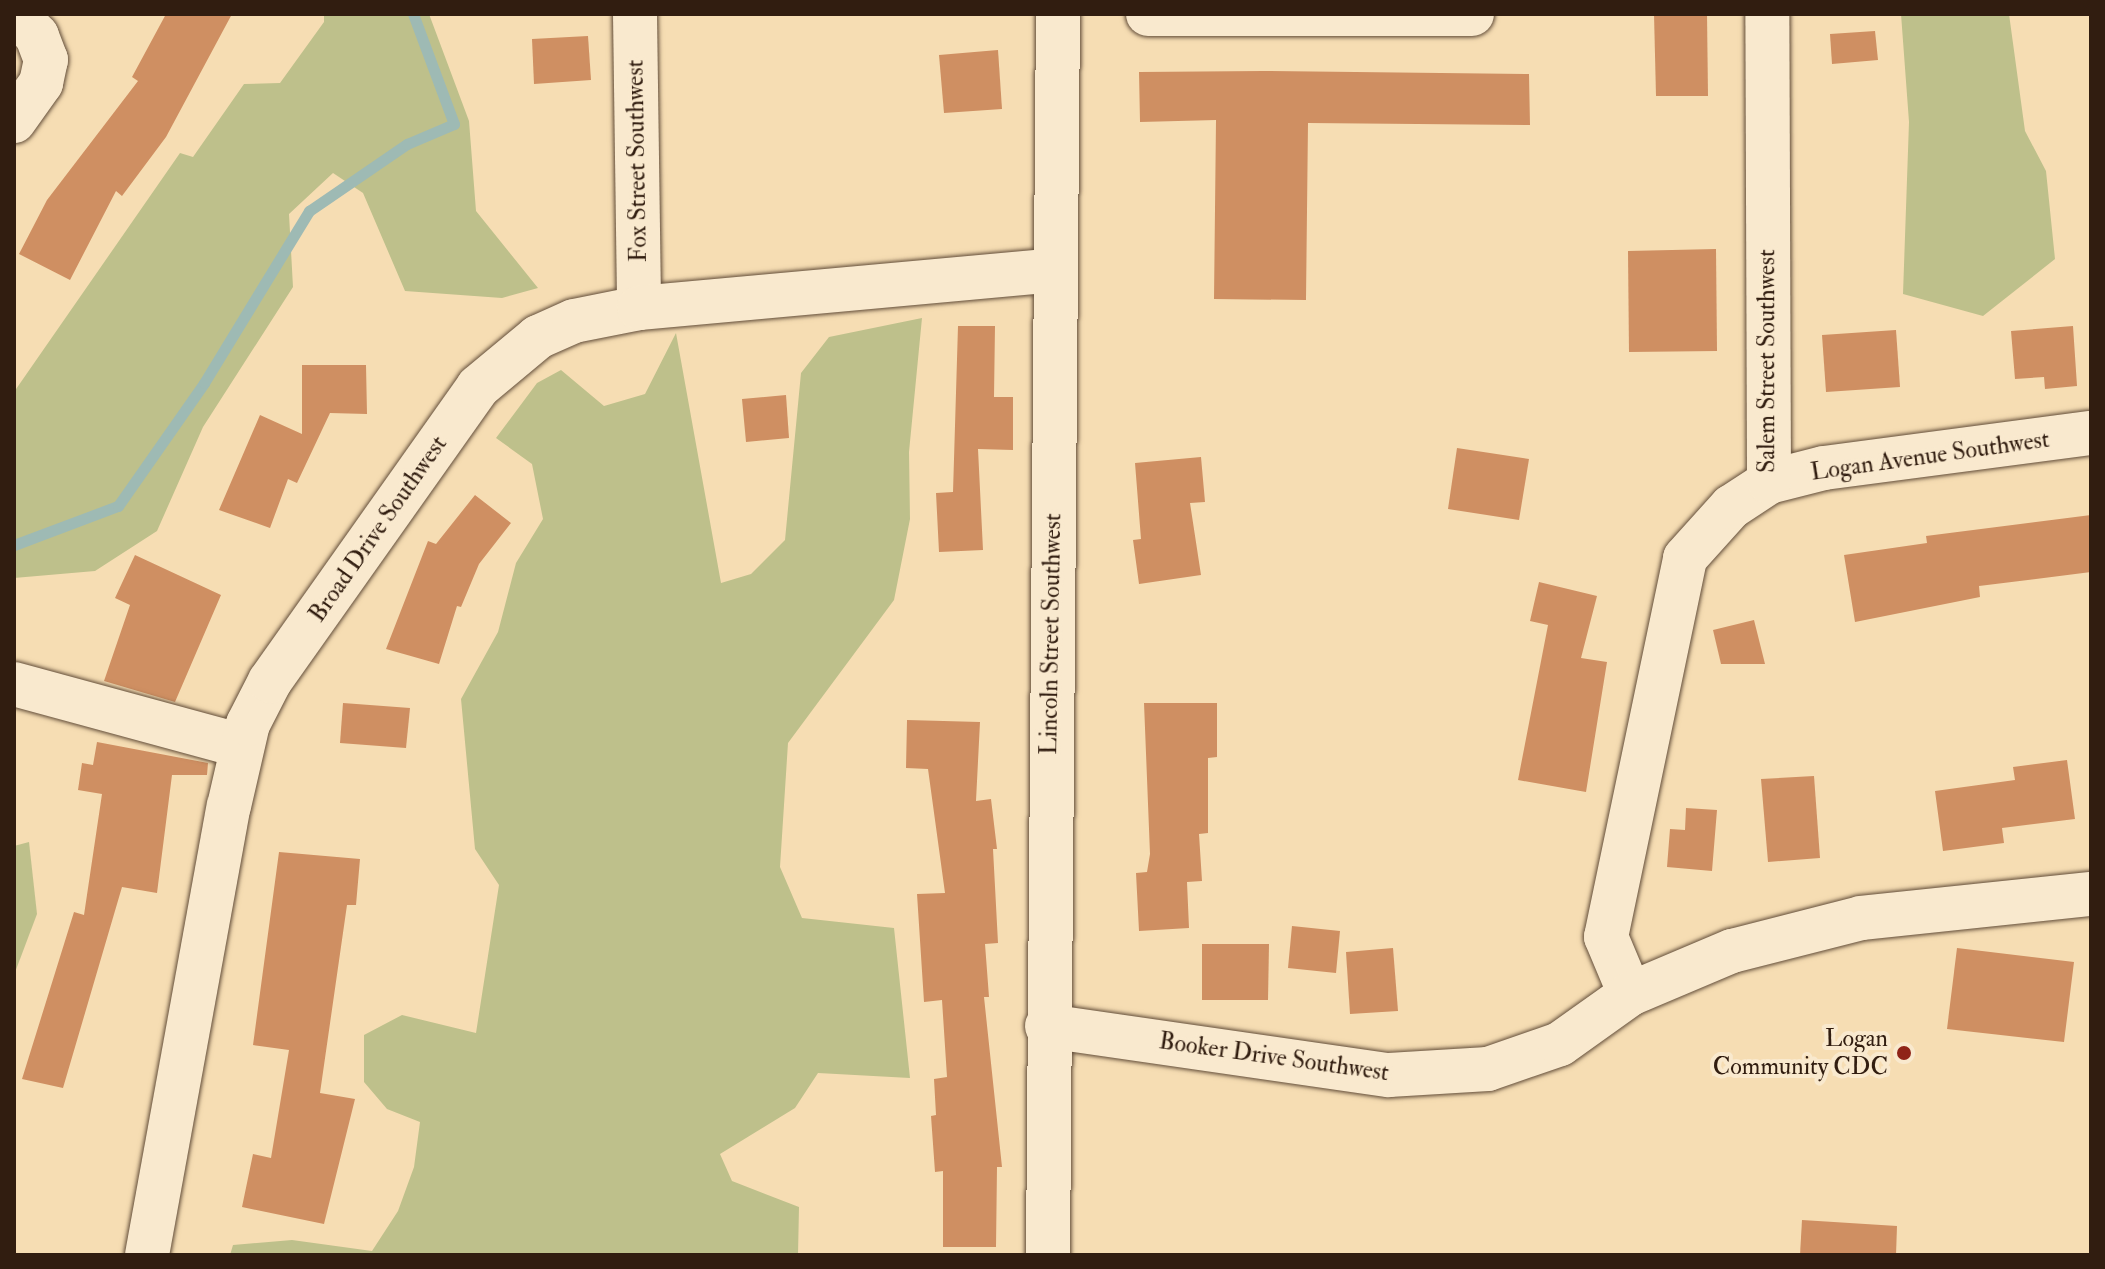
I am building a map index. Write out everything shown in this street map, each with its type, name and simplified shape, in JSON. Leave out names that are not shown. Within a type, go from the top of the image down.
[{"type":"street","points":[[14,121],[41,83],[46,60],[37,36],[16,14]]},
{"type":"street","name":"Fox Street Southwest","points":[[635,14],[639,308]]},
{"type":"street","name":"Lincoln Street Southwest","points":[[1048,1255],[1047,1026],[1058,14]]},
{"type":"street","points":[[1148,14],[1472,14]]},
{"type":"street","name":"Salem Street Southwest","points":[[1630,994],[1606,937],[1685,558],[1731,507],[1769,482],[1767,14]]},
{"type":"street","name":"Broad Drive Southwest","points":[[147,1255],[242,746],[270,681],[478,387],[538,337],[574,321],[639,308],[1055,270]]},
{"type":"street","name":"Logan Avenue Southwest","points":[[1769,482],[1824,468],[2091,433]]},
{"type":"street","points":[[14,684],[242,746]]},
{"type":"street","name":"Booker Drive Southwest","points":[[1047,1026],[1389,1075],[1488,1069],[1560,1044],[1630,994],[1732,951],[1861,918],[2091,894]]},
{"type":"green space","points":[[324,14],[429,14],[469,121],[476,211],[538,288],[502,298],[405,291],[363,193],[333,173],[289,214],[293,287],[203,427],[157,531],[95,571],[14,578],[14,392],[180,153],[193,157],[244,84],[280,83],[324,22]]},
{"type":"green space","points":[[1901,14],[2009,14],[2025,131],[2046,171],[2055,259],[1983,316],[1903,294],[1909,122]]},
{"type":"green space","points":[[922,318],[909,452],[910,519],[894,600],[788,743],[780,867],[802,918],[894,928],[910,1078],[818,1073],[795,1108],[720,1154],[732,1181],[799,1207],[798,1255],[230,1255],[233,1245],[292,1240],[372,1251],[398,1211],[414,1167],[420,1122],[387,1109],[364,1082],[364,1035],[402,1015],[476,1033],[499,885],[475,849],[461,699],[498,632],[516,563],[543,519],[532,464],[496,438],[537,383],[561,370],[604,406],[645,394],[676,333],[721,583],[751,574],[785,540],[801,373],[829,337]]},
{"type":"green space","points":[[29,842],[37,914],[14,975],[14,846]]},
{"type":"building","points":[[166,14],[232,14],[166,137],[122,196],[116,191],[70,280],[19,254],[47,200],[138,81],[132,77]]},
{"type":"building","points":[[1654,14],[1707,14],[1708,96],[1656,96]]},
{"type":"building","points":[[1875,31],[1878,60],[1832,64],[1830,34]]},
{"type":"building","points":[[588,36],[591,80],[534,84],[532,39]]},
{"type":"building","points":[[998,50],[1002,109],[944,113],[939,55]]},
{"type":"building","points":[[1139,72],[1529,74],[1530,125],[1308,123],[1306,300],[1214,299],[1216,120],[1140,122]]},
{"type":"building","points":[[1716,249],[1717,351],[1629,352],[1628,251]]},
{"type":"building","points":[[958,326],[995,326],[994,397],[1013,397],[1013,450],[978,449],[983,550],[939,552],[936,493],[953,492]]},
{"type":"building","points":[[2073,326],[2077,386],[2045,389],[2044,377],[2015,379],[2011,331]]},
{"type":"building","points":[[1896,330],[1900,387],[1826,392],[1822,335]]},
{"type":"building","points":[[302,365],[366,365],[367,414],[330,413],[297,483],[288,479],[270,528],[219,510],[260,415],[302,434]]},
{"type":"building","points":[[786,395],[789,438],[746,442],[742,399]]},
{"type":"building","points":[[1457,448],[1529,459],[1519,520],[1448,509]]},
{"type":"building","points":[[1201,457],[1205,502],[1190,503],[1201,575],[1139,584],[1133,540],[1141,539],[1135,463]]},
{"type":"building","points":[[475,495],[511,523],[479,564],[461,607],[457,606],[439,664],[386,649],[428,541],[436,544]]},
{"type":"building","points":[[2091,515],[2091,572],[1979,586],[1980,597],[1855,622],[1844,555],[1927,543],[1926,536]]},
{"type":"building","points":[[135,555],[221,595],[175,702],[104,681],[130,605],[115,598]]},
{"type":"building","points":[[1539,582],[1597,596],[1581,658],[1607,662],[1586,792],[1518,780],[1548,625],[1530,621]]},
{"type":"building","points":[[1754,620],[1765,664],[1721,664],[1713,630]]},
{"type":"building","points":[[343,703],[410,708],[406,748],[340,743]]},
{"type":"building","points":[[1144,703],[1217,703],[1217,757],[1208,758],[1208,833],[1199,834],[1202,881],[1187,882],[1189,928],[1139,931],[1136,873],[1147,872],[1150,854]]},
{"type":"building","points":[[907,720],[980,722],[976,801],[991,799],[997,849],[993,849],[998,943],[985,944],[989,997],[984,997],[1002,1167],[997,1167],[996,1247],[943,1247],[943,1171],[935,1172],[931,1116],[936,1115],[934,1079],[947,1077],[942,1000],[924,1002],[917,894],[945,893],[928,769],[906,768]]},
{"type":"building","points":[[97,742],[208,763],[207,775],[172,775],[157,893],[122,887],[63,1088],[22,1079],[74,912],[84,915],[102,794],[78,790],[82,763],[93,765]]},
{"type":"building","points":[[2067,760],[2075,819],[2002,828],[2004,843],[1943,851],[1935,791],[2015,780],[2013,767]]},
{"type":"building","points":[[1814,776],[1820,858],[1768,862],[1761,779]]},
{"type":"building","points":[[1686,808],[1717,810],[1712,871],[1667,867],[1670,829],[1685,830]]},
{"type":"building","points":[[279,852],[360,859],[356,905],[347,905],[320,1093],[355,1099],[324,1224],[242,1207],[253,1154],[271,1158],[289,1050],[253,1045]]},
{"type":"building","points":[[1292,926],[1340,931],[1336,973],[1288,968]]},
{"type":"building","points":[[1202,944],[1269,944],[1268,1000],[1202,1000]]},
{"type":"building","points":[[1393,948],[1398,1011],[1350,1014],[1346,952]]},
{"type":"building","points":[[1957,948],[2074,962],[2064,1042],[1947,1029]]},
{"type":"building","points":[[1802,1220],[1897,1226],[1896,1255],[1800,1255]]},
{"type":"waterway","points":[[14,545],[118,506],[204,383],[309,211],[407,144],[454,124],[413,14]]},
{"type":"place","name":"Logan Community CDC","points":[[1904,1053]]}]
